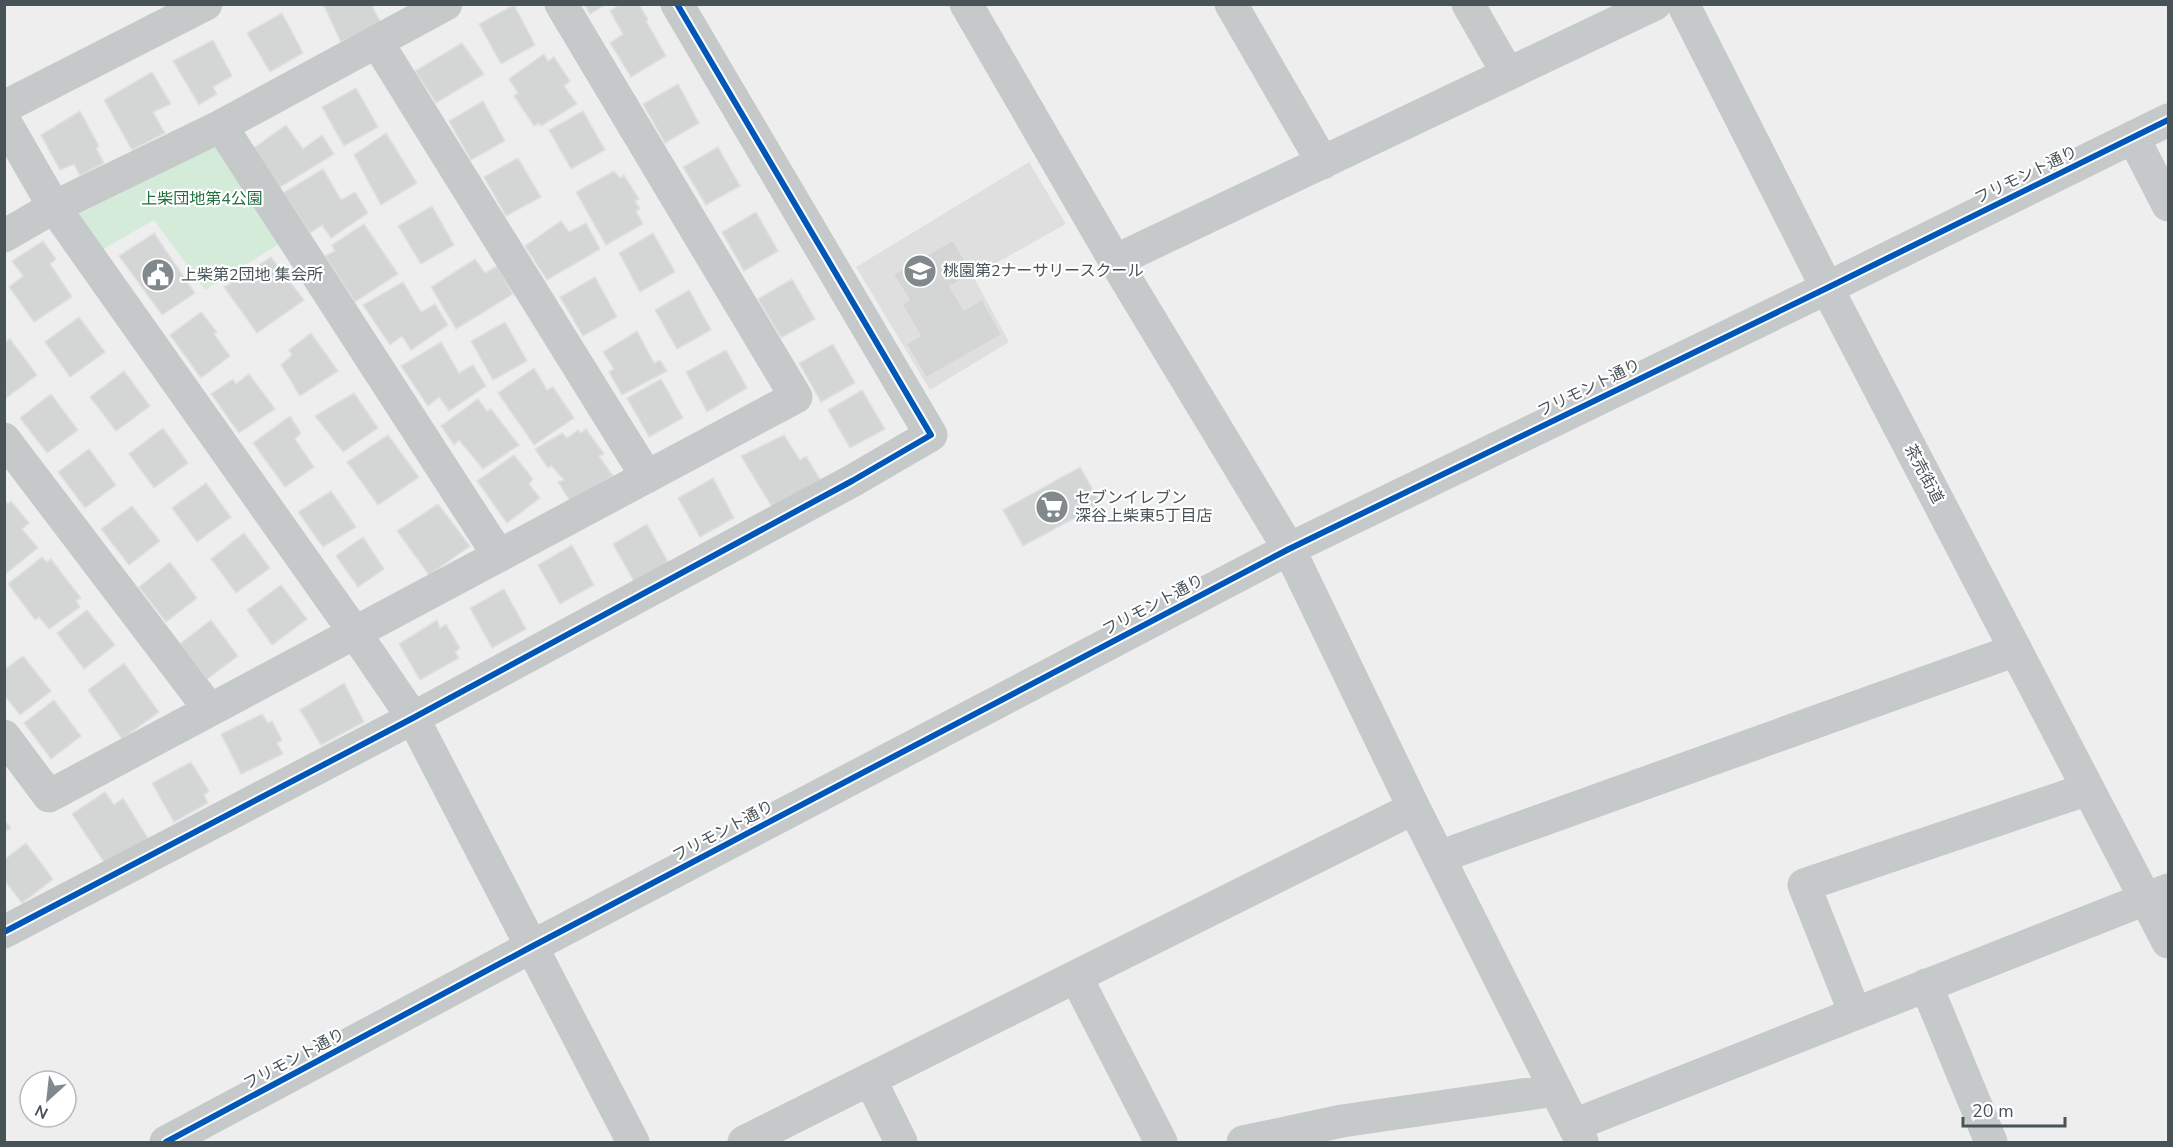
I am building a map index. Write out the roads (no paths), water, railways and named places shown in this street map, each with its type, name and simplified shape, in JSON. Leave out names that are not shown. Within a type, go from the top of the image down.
[{"type":"street","points":[[4,107],[206,4]]},
{"type":"street","points":[[4,236],[54,207],[221,126],[446,4]]},
{"type":"street","points":[[4,736],[49,796],[795,398],[561,4]]},
{"type":"street","points":[[4,932],[413,718],[842,487],[931,435],[677,4]]},
{"type":"street","points":[[966,4],[1115,261],[1289,549],[1414,808],[1578,1134],[1855,1013],[2157,895]]},
{"type":"street","points":[[1231,4],[1323,163]]},
{"type":"street","points":[[1468,4],[1508,74]]},
{"type":"street","points":[[1115,261],[1655,4]]},
{"type":"street","name":"茶売街道","points":[[1683,4],[1827,288],[2088,789],[2157,895],[2169,942]]},
{"type":"street","points":[[377,42],[647,477]]},
{"type":"street","points":[[4,120],[54,207],[413,718],[633,1143]]},
{"type":"street","name":"フリモント通り","points":[[166,1143],[531,947],[1289,549],[2169,120]]},
{"type":"street","points":[[221,126],[499,556]]},
{"type":"street","points":[[2133,137],[2169,205]]},
{"type":"street","points":[[4,439],[210,710]]},
{"type":"street","points":[[1439,857],[2016,650]]},
{"type":"street","points":[[1855,1013],[1804,885],[2088,789]]},
{"type":"street","points":[[744,1143],[1414,808]]},
{"type":"street","points":[[1076,977],[1161,1143]]},
{"type":"street","points":[[1926,985],[1991,1143]]},
{"type":"street","points":[[870,1079],[902,1143]]},
{"type":"street","points":[[1243,1143],[1347,1132],[1556,1090]]},
{"type":"place","name":"桃園第2ナーサリースクール","points":[[920,271]]},
{"type":"place","name":"上柴第2団地 集会所","points":[[158,275]]},
{"type":"place","name":"セブンイレブン 深谷上柴東5丁目店","points":[[1052,507]]},
{"type":"park label","name":"上柴団地第4公園","points":[[202,199]]}]
